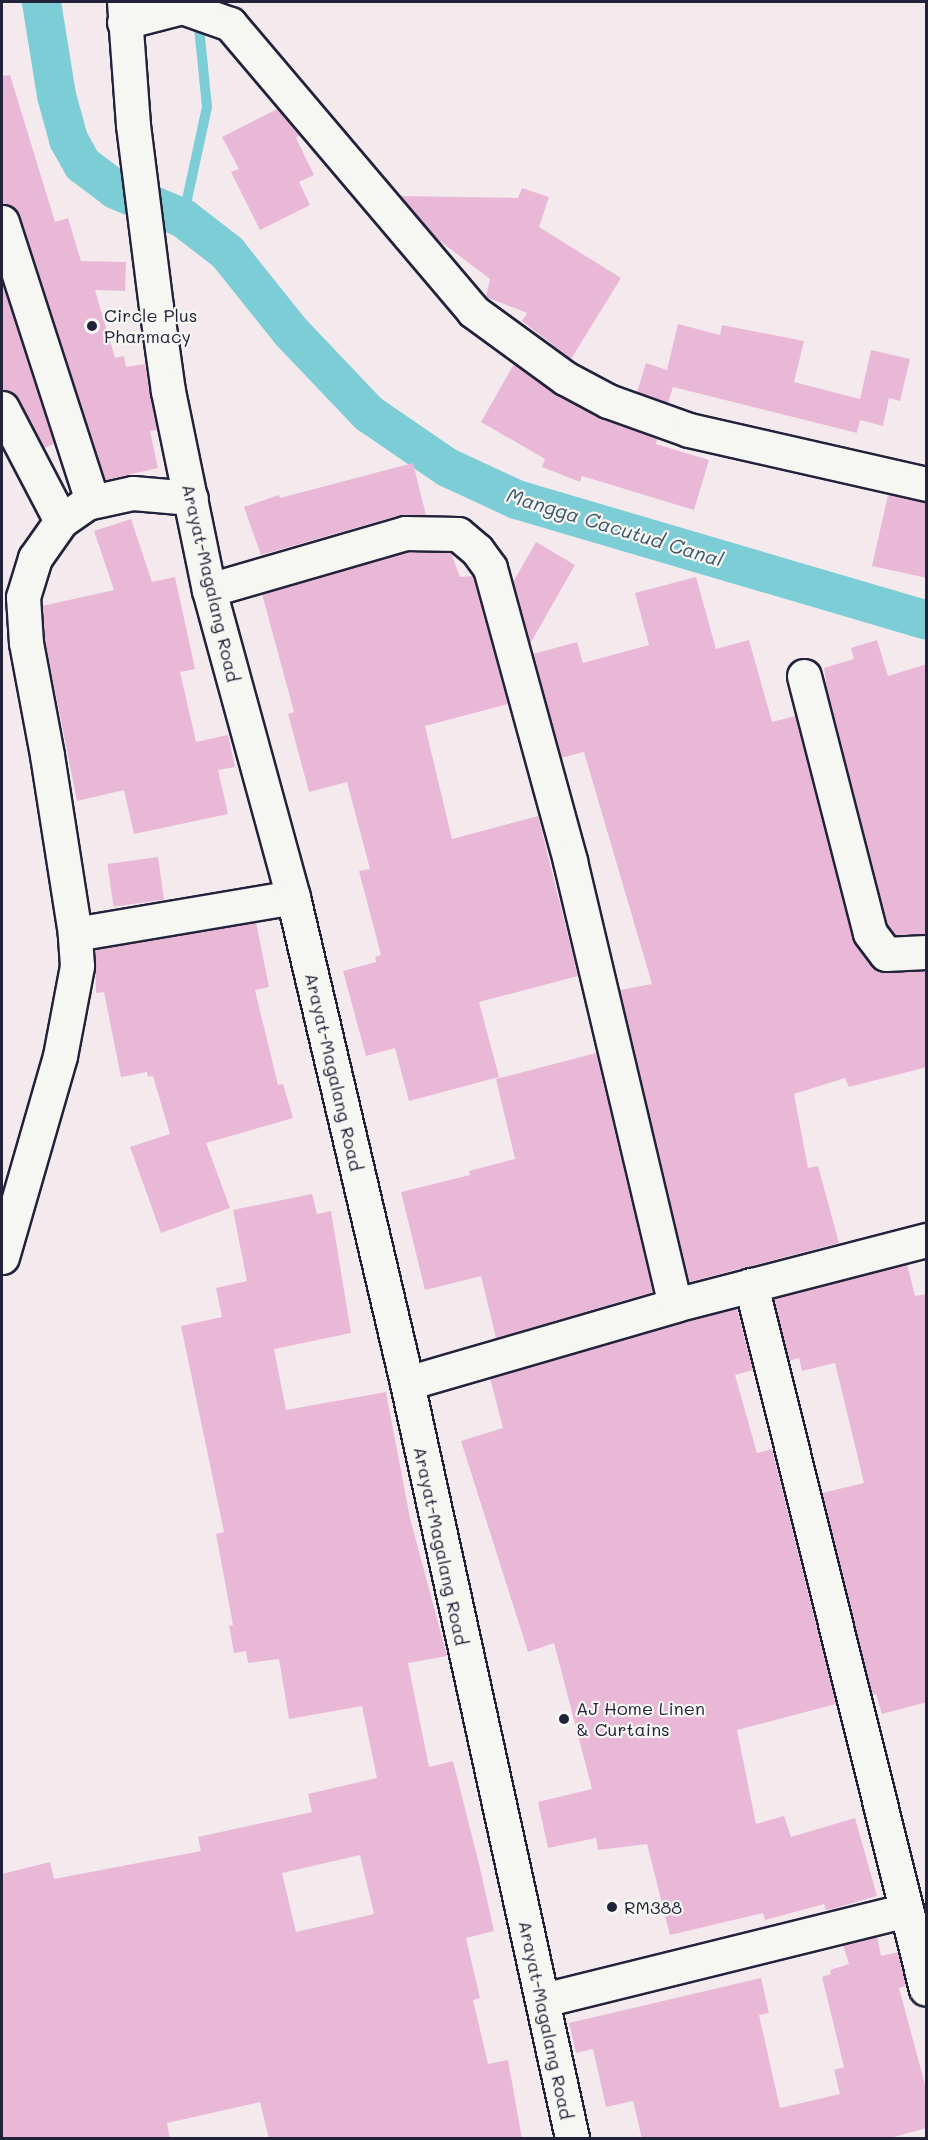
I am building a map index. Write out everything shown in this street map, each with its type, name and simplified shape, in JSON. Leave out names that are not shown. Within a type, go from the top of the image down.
[{"type":"street","points":[[124,12],[182,8],[230,24],[473,311],[565,378],[608,401],[689,430],[927,484]]},
{"type":"street","name":"Arayat-Magalang Road","points":[[124,12],[133,126],[168,391],[209,590],[293,897],[407,1383],[494,1793],[543,2000],[572,2139]]},
{"type":"street","points":[[2,222],[92,500]]},
{"type":"street","points":[[2,408],[61,521]]},
{"type":"street","points":[[2,1257],[60,1056],[77,966],[75,934],[26,643],[23,597],[35,558],[61,521],[92,500],[133,493],[191,498]]},
{"type":"street","points":[[209,590],[405,533],[458,534],[477,550],[490,568],[570,861],[675,1305]]},
{"type":"street","points":[[804,676],[870,933],[886,954],[927,952]]},
{"type":"street","points":[[75,934],[293,897]]},
{"type":"street","points":[[407,1383],[675,1305],[927,1240]]},
{"type":"street","points":[[751,1285],[927,1989]]},
{"type":"street","points":[[543,2000],[906,1910]]},
{"type":"building","points":[[10,75],[55,222],[68,218],[81,261],[126,262],[125,291],[95,290],[115,358],[124,356],[126,367],[145,364],[157,430],[150,431],[158,468],[105,480],[20,216],[14,208],[2,204],[2,76]]},
{"type":"building","points":[[277,109],[299,135],[296,138],[314,175],[299,182],[310,205],[260,230],[231,172],[239,169],[222,137]]},
{"type":"building","points":[[522,188],[549,197],[539,227],[621,278],[571,359],[522,321],[527,313],[486,297],[490,279],[436,238],[400,196],[518,198]]},
{"type":"building","points":[[2,281],[54,444],[44,448],[18,399],[2,389]]},
{"type":"building","points":[[678,324],[720,335],[722,325],[804,341],[794,382],[860,399],[871,350],[910,359],[900,401],[889,398],[883,426],[860,420],[857,433],[673,387],[668,403],[637,392],[646,363],[667,370]]},
{"type":"building","points":[[514,364],[554,393],[599,418],[657,439],[656,444],[709,460],[694,510],[582,476],[580,482],[542,467],[545,459],[481,422]]},
{"type":"building","points":[[413,463],[426,515],[400,515],[261,555],[244,507],[279,495],[280,498]]},
{"type":"building","points":[[888,495],[927,502],[927,578],[872,566]]},
{"type":"building","points":[[131,519],[152,582],[175,577],[195,669],[180,672],[196,742],[228,735],[235,767],[218,770],[228,814],[134,834],[124,790],[77,801],[45,641],[42,606],[114,590],[94,531]]},
{"type":"building","points":[[536,542],[575,565],[530,644],[513,582]]},
{"type":"building","points":[[408,552],[451,553],[460,577],[473,576],[508,704],[425,726],[452,839],[538,816],[578,976],[479,1002],[499,1077],[409,1101],[395,1048],[366,1056],[343,971],[376,962],[375,957],[381,955],[359,871],[370,869],[347,782],[309,792],[288,714],[294,712],[262,594]]},
{"type":"building","points":[[696,577],[716,649],[749,640],[772,722],[795,716],[855,944],[879,971],[927,971],[927,1067],[849,1087],[845,1078],[794,1094],[808,1168],[818,1166],[839,1243],[689,1282],[620,990],[652,984],[584,752],[561,758],[533,654],[577,642],[583,663],[649,645],[635,593]]},
{"type":"building","points":[[877,640],[888,676],[927,664],[927,934],[895,935],[887,925],[827,689],[824,668],[854,659],[851,648]]},
{"type":"building","points":[[158,857],[164,900],[113,907],[107,864]]},
{"type":"building","points":[[256,922],[269,987],[255,990],[278,1085],[283,1084],[293,1118],[206,1143],[230,1208],[161,1233],[130,1147],[170,1134],[153,1076],[148,1077],[147,1072],[121,1077],[104,992],[96,993],[95,950]]},
{"type":"building","points":[[596,1053],[653,1292],[496,1338],[481,1276],[425,1290],[401,1192],[470,1175],[469,1171],[515,1159],[496,1079]]},
{"type":"building","points":[[312,1194],[317,1214],[331,1211],[351,1333],[274,1349],[286,1410],[386,1392],[410,1518],[447,1656],[408,1663],[429,1767],[453,1761],[479,1864],[494,1931],[466,1938],[480,1998],[473,2000],[488,2064],[508,2060],[522,2139],[269,2139],[260,2102],[167,2123],[170,2139],[2,2139],[2,1874],[50,1862],[54,1879],[201,1851],[198,1837],[312,1812],[308,1794],[377,1778],[362,1706],[289,1719],[279,1659],[248,1663],[246,1651],[234,1653],[229,1626],[233,1625],[216,1534],[224,1532],[181,1326],[222,1317],[216,1288],[247,1281],[233,1210]],"holes":[[[360,1855],[374,1914],[296,1932],[282,1873]]]},
{"type":"building","points":[[907,1264],[915,1296],[927,1294],[927,1702],[882,1714],[876,1694],[872,1695],[822,1493],[864,1483],[835,1363],[802,1371],[799,1358],[789,1361],[774,1299]]},
{"type":"building","points":[[737,1308],[753,1370],[735,1375],[757,1453],[772,1449],[836,1704],[737,1730],[756,1824],[784,1816],[791,1837],[855,1818],[877,1896],[832,1909],[826,1910],[824,1904],[765,1920],[763,1913],[670,1935],[647,1844],[598,1850],[596,1838],[548,1848],[538,1802],[592,1789],[554,1643],[528,1652],[461,1441],[503,1428],[490,1378]]},
{"type":"building","points":[[877,1937],[881,1956],[898,1952],[906,1986],[899,1988],[927,2092],[927,2128],[886,2139],[642,2139],[633,2101],[606,2107],[593,2049],[576,2053],[569,2023],[761,1978],[769,2013],[759,2015],[780,2108],[840,2094],[834,2070],[844,2067],[822,1977],[831,1974],[830,1970],[849,1964],[843,1945]]},
{"type":"waterway","name":"Mangga Cacutud Canal","points":[[41,2],[56,95],[68,139],[82,164],[115,189],[183,218],[227,252],[290,331],[368,413],[447,467],[516,499],[926,620]]},
{"type":"waterway","points":[[183,218],[207,107],[198,17]]},
{"type":"place","name":"Circle Plus Pharmacy","points":[[92,326]]},
{"type":"place","name":"AJ Home Linen & Curtains","points":[[564,1719]]},
{"type":"place","name":"RM388","points":[[612,1907]]}]
